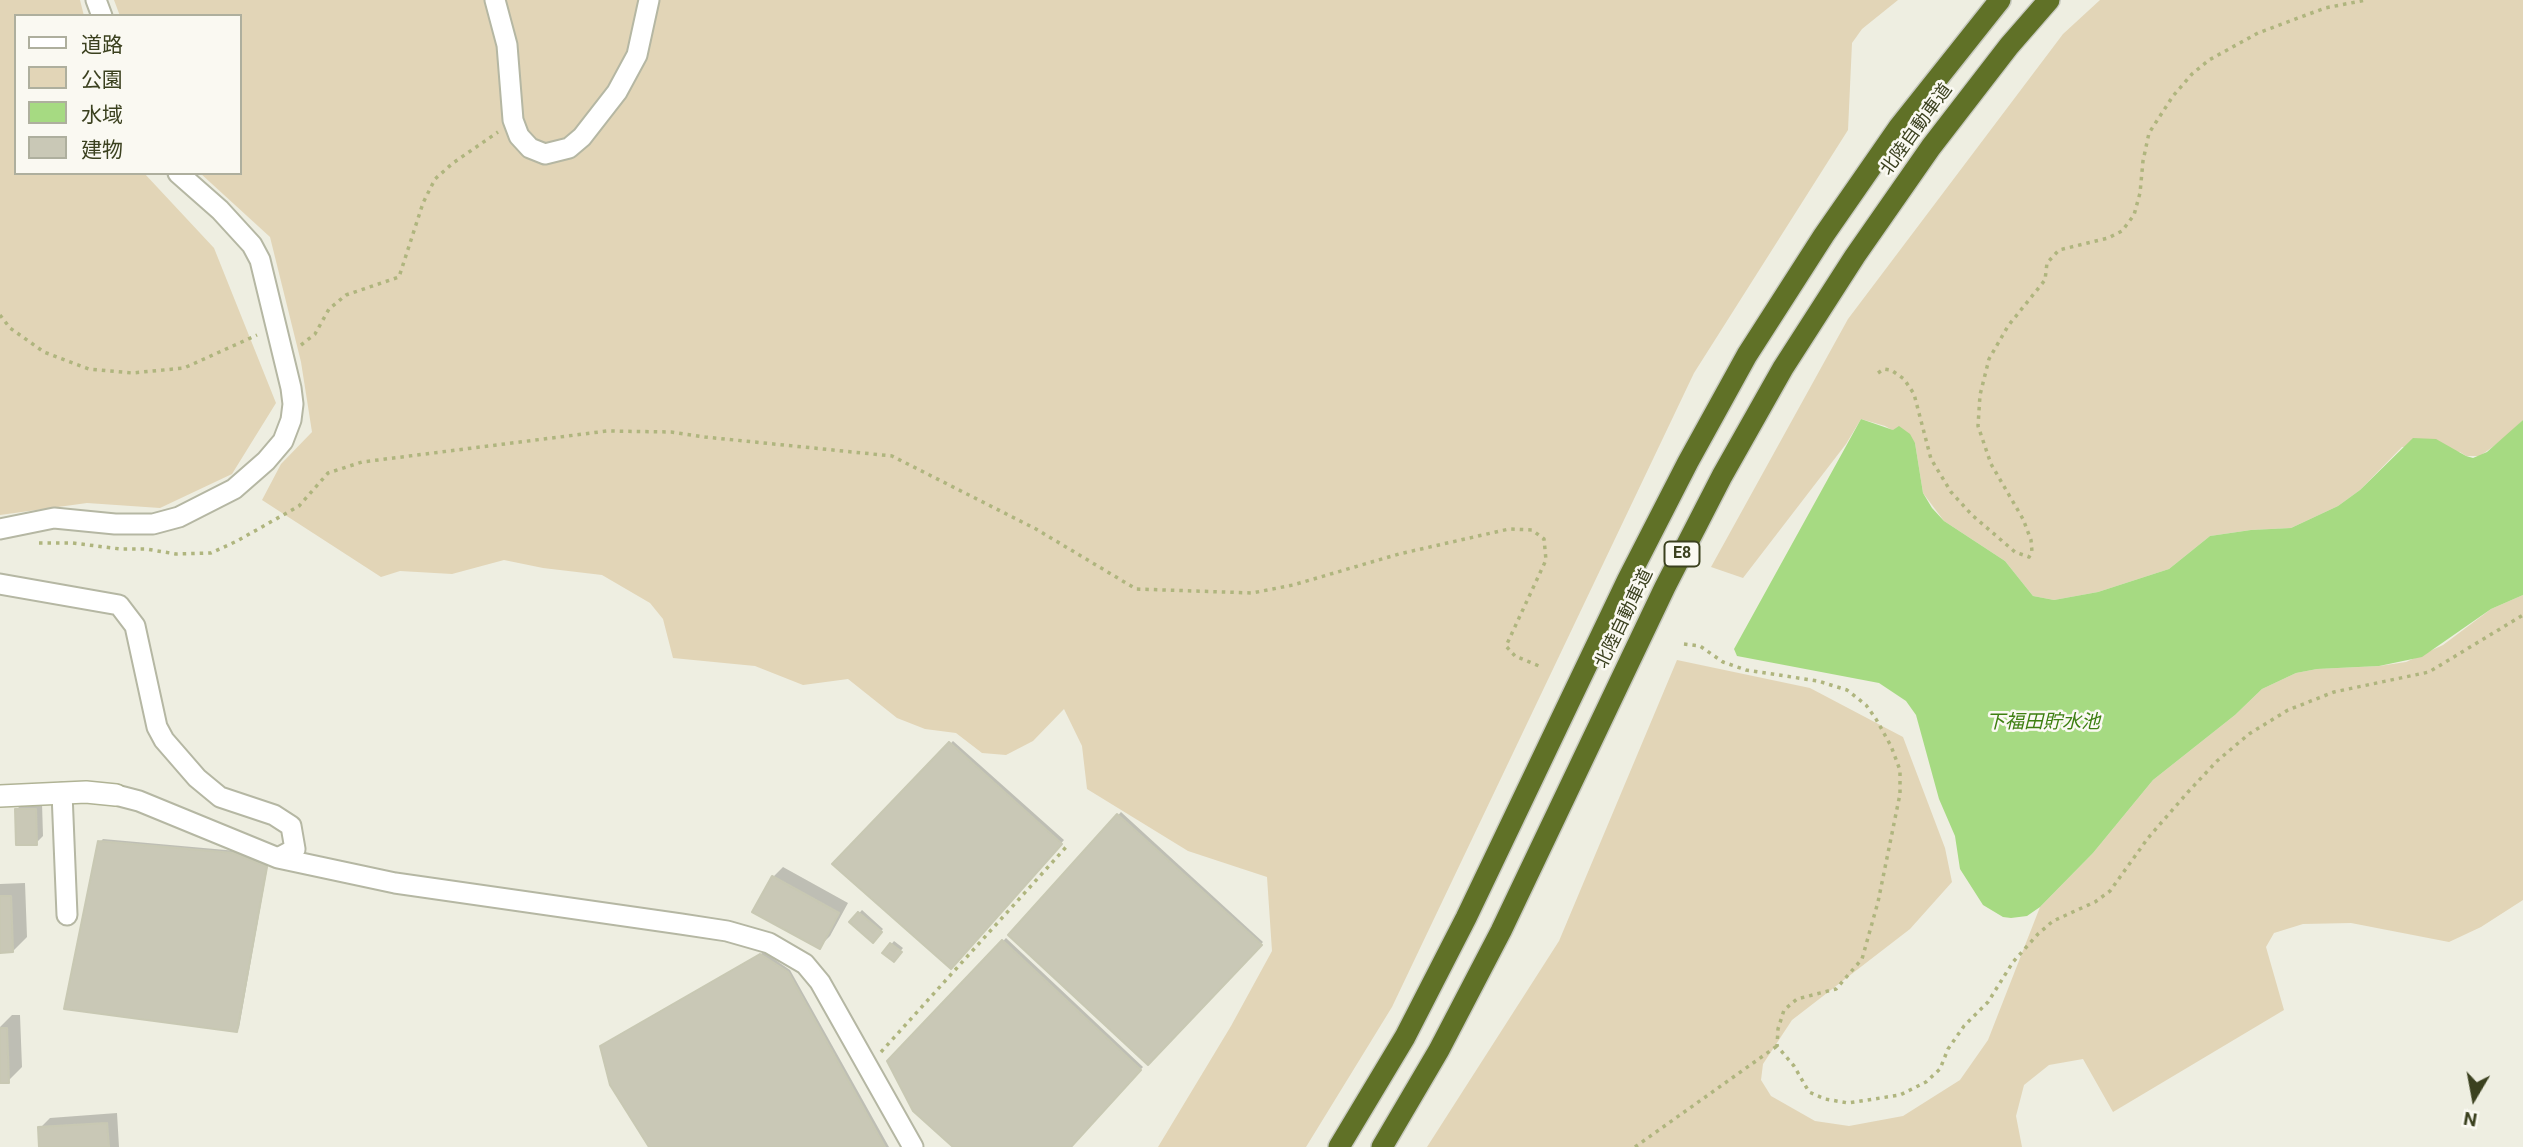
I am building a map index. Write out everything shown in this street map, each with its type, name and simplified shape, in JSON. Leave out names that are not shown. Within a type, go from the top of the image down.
[{"type":"highway","name":"北陸自動車道","points":[[1339,1147],[1405,1037],[1460,930],[1628,579],[1747,355],[1824,235],[1899,127],[2000,0]]},
{"type":"highway","name":"北陸自動車道","points":[[1382,1147],[1439,1050],[1495,943],[1665,587],[1722,476],[1783,368],[1855,256],[1931,147],[2009,46],[2049,0]]},
{"type":"street","points":[[495,0],[507,46],[513,120],[519,136],[530,148],[545,154],[569,148],[582,137],[617,92],[637,55],[649,0]]},
{"type":"street","points":[[0,530],[54,517],[115,524],[153,524],[178,517],[234,489],[283,441],[291,420],[291,388],[260,260],[252,245],[220,210],[180,175]]},
{"type":"street","points":[[0,584],[119,605],[135,626],[156,727],[164,740],[197,778],[220,797],[274,815],[290,826],[295,849],[278,859]]},
{"type":"street","points":[[0,796],[86,792],[116,795],[139,800],[278,859],[395,883],[667,922],[727,932],[769,943],[805,964],[820,982],[913,1147]]},
{"type":"street","points":[[62,793],[67,915]]},
{"type":"path","points":[[1878,373],[1884,369],[1891,370],[1904,379],[1914,394],[1931,460],[1951,492],[1972,515],[2015,552],[2029,557],[2032,552],[2031,540],[2023,519],[1991,464],[1978,426],[1980,395],[1989,359],[2008,326],[2045,280],[2048,263],[2059,250],[2108,238],[2122,231],[2134,215],[2149,133],[2192,74],[2209,60],[2258,33],[2326,8],[2366,0]]},
{"type":"path","points":[[282,351],[305,344],[316,334],[329,309],[346,295],[398,277],[423,203],[436,179],[453,163],[484,144],[513,120]]},
{"type":"path","points":[[0,315],[10,328],[44,352],[89,369],[132,373],[184,368],[275,326]]},
{"type":"path","points":[[39,543],[73,543],[176,554],[211,553],[299,506],[328,473],[362,462],[607,431],[671,432],[705,438],[892,456],[1036,528],[1136,589],[1252,593],[1293,585],[1399,554],[1509,529],[1532,530],[1544,539],[1546,560],[1506,646],[1515,656],[1539,666]]},
{"type":"path","points":[[1684,643],[1699,646],[1723,662],[1745,670],[1818,681],[1847,690],[1866,705],[1876,719],[1900,770],[1900,794],[1878,902],[1862,959],[1836,989],[1797,999],[1784,1010],[1778,1029],[1777,1046],[1794,1066],[1809,1092],[1825,1099],[1848,1103],[1900,1095],[1926,1082],[1940,1069],[1948,1049],[1964,1026],[1988,1002],[2013,962],[2038,934],[2053,921],[2095,902],[2110,891],[2148,838],[2188,792],[2217,761],[2249,734],[2288,710],[2334,692],[2429,672],[2523,615]]},
{"type":"path","points":[[869,1066],[1067,846]]},
{"type":"path","points":[[1634,1147],[1777,1046]]},
{"type":"green space","points":[[0,0],[80,0],[84,14],[14,14],[14,175],[146,175],[214,248],[276,403],[232,474],[160,508],[87,503],[0,515]]},
{"type":"green space","points":[[114,0],[1898,0],[1862,29],[1852,43],[1848,130],[1694,373],[1392,1007],[1306,1147],[1158,1147],[1231,1026],[1272,951],[1267,877],[1188,851],[1087,789],[1082,746],[1064,709],[1033,741],[1006,755],[982,753],[956,733],[925,729],[897,718],[848,679],[803,685],[755,666],[673,658],[663,619],[650,603],[602,575],[504,560],[452,574],[400,571],[381,577],[262,500],[281,464],[312,432],[301,362],[270,237],[202,175],[242,175],[242,14],[119,14]]},
{"type":"green space","points":[[2100,0],[2523,0],[2523,420],[2505,438],[2480,456],[2402,447],[2360,490],[2338,506],[2291,528],[2210,536],[2169,569],[2098,592],[2054,600],[2033,596],[2005,561],[1944,521],[1923,493],[1915,443],[1885,426],[1861,419],[1846,444],[1743,578],[1711,567],[1848,319],[2063,34]]},
{"type":"green space","points":[[2523,595],[2523,900],[2481,927],[2449,942],[2351,923],[2303,924],[2274,933],[2266,947],[2284,1010],[2113,1112],[2083,1059],[2049,1065],[2024,1085],[2016,1116],[2022,1147],[1427,1147],[1559,941],[1677,660],[1810,688],[1903,737],[1945,848],[1952,882],[1910,929],[1792,1020],[1763,1064],[1761,1080],[1771,1096],[1815,1121],[1849,1126],[1903,1116],[1960,1080],[1988,1040],[2040,907],[2093,853],[2153,780],[2235,715],[2262,689],[2296,673],[2317,669],[2406,662],[2443,645],[2491,609]]},
{"type":"water","name":"下福田貯水池","points":[[1861,419],[1893,430],[1899,426],[1910,434],[1915,443],[1923,493],[1932,508],[1944,521],[2005,561],[2033,596],[2054,600],[2098,592],[2169,569],[2210,536],[2291,528],[2338,506],[2360,490],[2413,438],[2436,439],[2473,458],[2487,452],[2523,420],[2523,595],[2491,609],[2422,657],[2379,666],[2317,669],[2296,673],[2262,689],[2235,715],[2153,780],[2093,853],[2040,907],[2027,916],[2003,917],[1983,905],[1960,869],[1955,836],[1939,799],[1916,715],[1906,701],[1879,683],[1737,656],[1734,649]]},
{"type":"building","points":[[949,742],[1062,844],[951,969],[832,864]]},
{"type":"building","points":[[15,809],[36,809],[37,845],[16,845]]},
{"type":"building","points":[[1117,814],[1262,945],[1148,1065],[1008,935]]},
{"type":"building","points":[[98,841],[233,853],[267,867],[237,1032],[64,1009]]},
{"type":"building","points":[[772,876],[839,913],[820,949],[752,912]]},
{"type":"building","points":[[0,896],[11,896],[13,952],[0,953]]},
{"type":"building","points":[[858,912],[882,932],[873,943],[849,922]]},
{"type":"building","points":[[1002,940],[1141,1070],[1071,1147],[953,1147],[913,1111],[887,1061]]},
{"type":"building","points":[[890,943],[902,952],[894,962],[882,953]]},
{"type":"building","points":[[760,954],[788,972],[885,1147],[649,1147],[610,1085],[600,1046]]},
{"type":"building","points":[[0,1028],[7,1028],[9,1083],[0,1083]]},
{"type":"building","points":[[107,1123],[109,1147],[39,1147],[38,1127]]}]
